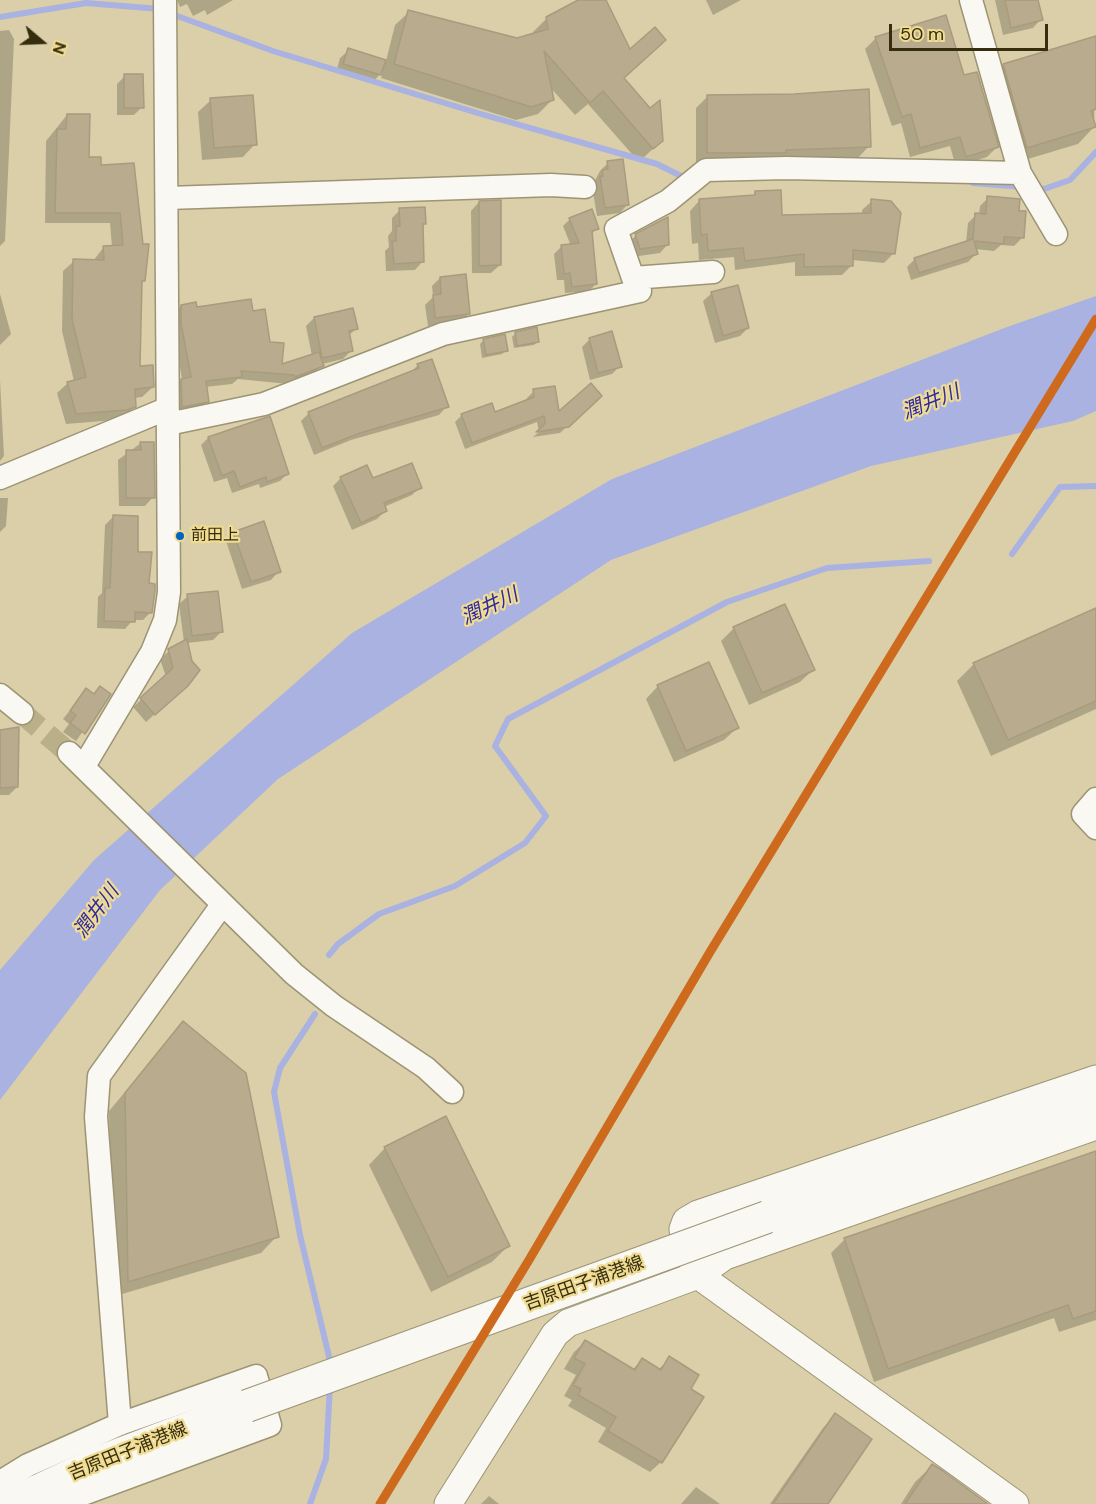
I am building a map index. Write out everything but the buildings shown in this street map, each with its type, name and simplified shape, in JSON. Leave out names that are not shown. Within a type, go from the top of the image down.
[{"type":"main road","name":"吉原田子浦港線","points":[[10,1504],[99,1462],[247,1406],[767,1217],[1096,1102]]},
{"type":"street","points":[[971,0],[1024,181],[1056,234]]},
{"type":"street","points":[[165,9],[169,592],[165,620],[141,674],[76,759],[222,906],[308,987],[418,1062],[452,1092]]},
{"type":"street","points":[[0,478],[167,416],[264,404],[443,334],[640,291],[633,278],[616,229],[668,201],[706,170],[786,168],[1024,181]]},
{"type":"street","points":[[168,198],[551,185],[585,187]]},
{"type":"street","points":[[633,278],[713,272]]},
{"type":"street","points":[[0,695],[22,713]]},
{"type":"street","points":[[1096,799],[1083,814],[1096,828]]},
{"type":"street","points":[[120,1424],[96,1116],[99,1076],[222,906]]},
{"type":"street","points":[[1016,1504],[698,1275],[683,1229],[686,1221],[698,1214],[1096,1079]]},
{"type":"street","points":[[448,1504],[560,1328],[577,1318],[698,1275],[725,1256],[1096,1126]]},
{"type":"street","points":[[0,1482],[28,1466],[120,1424],[256,1376],[270,1425],[56,1504]]},
{"type":"water","name":"潤井川","points":[[1096,296],[1096,411],[1073,421],[871,466],[611,560],[278,779],[160,890],[0,1100],[0,970],[94,860],[352,633],[612,479],[1007,327]]},
{"type":"waterway","points":[[0,17],[86,3],[160,9]]},
{"type":"waterway","points":[[169,13],[273,51],[657,164],[687,179]]},
{"type":"waterway","points":[[1036,188],[1044,189],[1070,180],[1096,152]]},
{"type":"waterway","points":[[973,183],[1023,187]]},
{"type":"waterway","points":[[1012,554],[1060,487],[1096,486]]},
{"type":"waterway","points":[[329,955],[338,944],[379,914],[455,886],[525,843],[546,816],[495,746],[508,719],[727,602],[827,568],[929,561]]},
{"type":"waterway","points":[[315,1014],[280,1068],[274,1092],[300,1235],[331,1365]]},
{"type":"waterway","points":[[310,1504],[326,1459],[330,1385]]},
{"type":"tunnel","points":[[22,713],[69,753]]},
{"type":"transit line","points":[[380,1504],[529,1260],[710,952],[1096,319]]},
{"type":"place","name":"前田上","points":[[180,536]]}]
